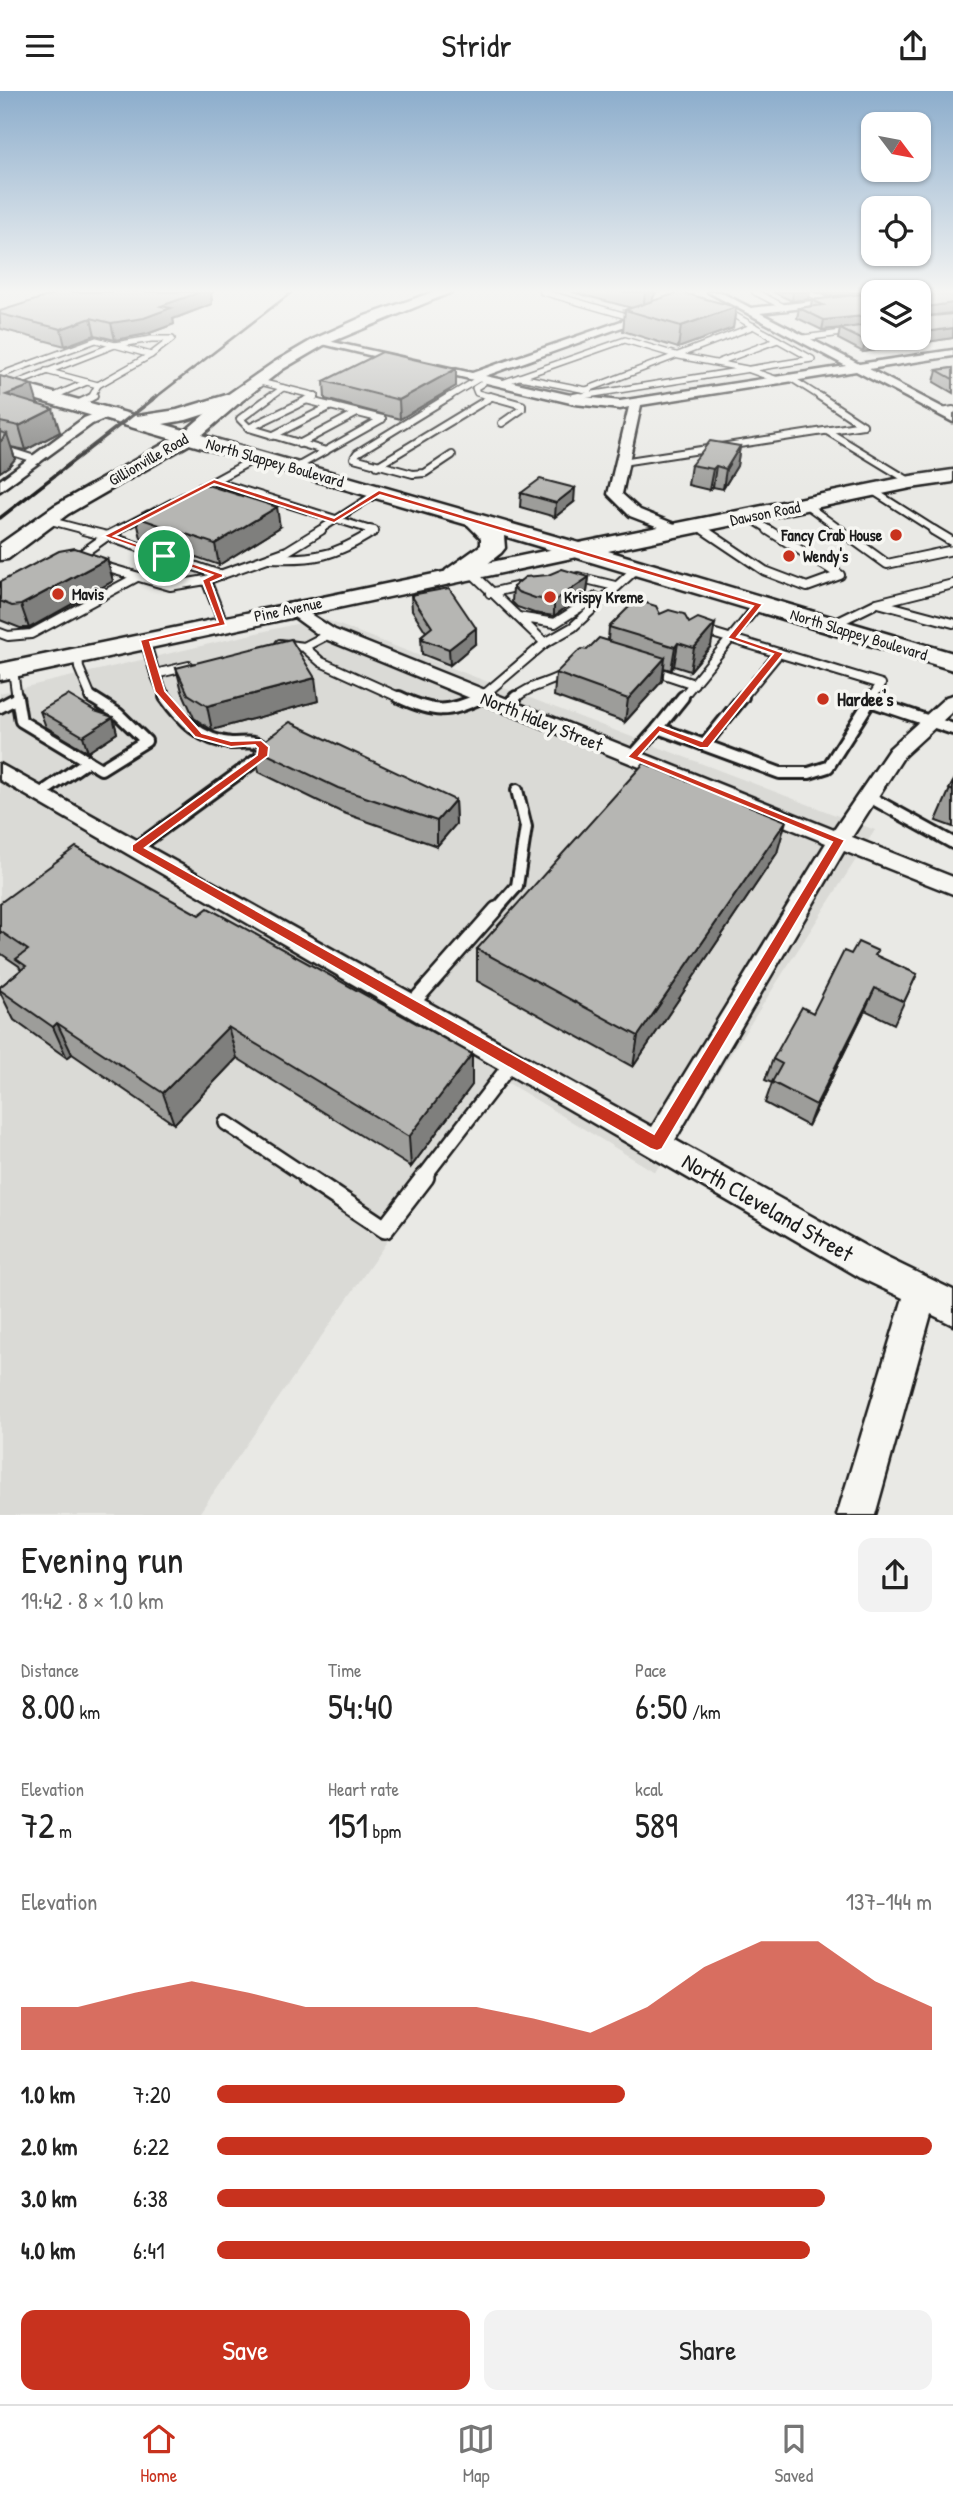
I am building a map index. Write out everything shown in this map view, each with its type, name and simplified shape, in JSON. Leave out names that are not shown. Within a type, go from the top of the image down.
[{"type":"main road","name":"Gillionville Road","points":[[0,554],[47,520],[189,437],[256,381],[292,358]]},
{"type":"main road","name":"North Slappey Boulevard","points":[[3,381],[953,662]]},
{"type":"main road","points":[[136,421],[179,415],[233,399]]},
{"type":"main road","name":"Dawson Road","points":[[578,550],[911,482],[953,476]]},
{"type":"main road","points":[[463,573],[493,548],[493,537],[475,520]]},
{"type":"main road","name":"Pine Avenue","points":[[7,671],[293,608],[578,550]]},
{"type":"street","points":[[392,358],[569,398],[620,405],[916,358]]},
{"type":"street","points":[[481,378],[533,358]]},
{"type":"street","points":[[842,358],[949,413]]},
{"type":"street","points":[[636,402],[615,494],[623,506],[634,515],[688,528]]},
{"type":"street","points":[[0,487],[88,421],[107,413]]},
{"type":"street","name":"North Haley Street","points":[[293,608],[329,634],[953,886]]},
{"type":"street","points":[[657,1144],[866,795],[897,752],[953,702]]},
{"type":"street","name":"North Cleveland Street","points":[[0,771],[872,1267],[922,1290],[953,1309]]},
{"type":"street","points":[[856,1515],[922,1290]]},
{"type":"lane","points":[[3,381],[27,365],[46,358]]},
{"type":"lane","points":[[3,381],[47,371],[79,358]]},
{"type":"lane","points":[[77,404],[93,397],[99,385],[145,358]]},
{"type":"lane","points":[[378,364],[389,358]]},
{"type":"lane","points":[[502,383],[572,358]]},
{"type":"lane","points":[[586,390],[670,358]]},
{"type":"lane","points":[[622,462],[863,425],[786,380],[695,358]]},
{"type":"lane","points":[[716,363],[728,358]]},
{"type":"lane","points":[[569,398],[811,358]]},
{"type":"lane","points":[[27,365],[99,385]]},
{"type":"lane","points":[[519,377],[602,393]]},
{"type":"lane","points":[[481,378],[475,388],[477,393],[522,405],[522,409],[502,423]]},
{"type":"lane","points":[[452,456],[425,473],[413,474],[354,459],[357,453],[481,378]]},
{"type":"lane","points":[[256,381],[316,395]]},
{"type":"lane","points":[[52,397],[88,382]]},
{"type":"lane","points":[[283,388],[240,419],[249,428],[326,451]]},
{"type":"lane","points":[[249,428],[328,389]]},
{"type":"lane","points":[[377,466],[491,397]]},
{"type":"lane","points":[[295,468],[382,419],[306,400]]},
{"type":"lane","points":[[272,436],[331,406]]},
{"type":"lane","points":[[299,444],[357,413]]},
{"type":"lane","points":[[827,431],[911,482]]},
{"type":"lane","points":[[0,448],[38,460]]},
{"type":"lane","points":[[190,493],[258,457]]},
{"type":"lane","points":[[214,481],[374,531],[340,553],[313,561],[269,558]]},
{"type":"lane","points":[[873,491],[953,542]]},
{"type":"lane","points":[[75,558],[170,586],[206,580],[287,551],[379,492]]},
{"type":"lane","points":[[805,505],[887,564],[953,549]]},
{"type":"lane","points":[[64,563],[107,536],[154,512]]},
{"type":"lane","points":[[688,528],[765,571],[807,587],[840,575],[747,516]]},
{"type":"lane","points":[[47,520],[107,536],[220,575]]},
{"type":"lane","points":[[263,647],[292,644],[304,647],[321,662],[420,707],[440,711],[456,709],[484,697],[545,643],[573,627],[637,568]]},
{"type":"lane","points":[[463,573],[490,593],[545,643]]},
{"type":"lane","points":[[568,576],[615,586]]},
{"type":"lane","points":[[0,633],[8,636],[31,634],[137,577]]},
{"type":"lane","points":[[206,580],[223,623]]},
{"type":"lane","points":[[490,593],[536,582]]},
{"type":"lane","points":[[830,626],[877,603],[953,584]]},
{"type":"lane","points":[[515,616],[550,625],[559,624],[594,597],[607,594]]},
{"type":"lane","points":[[877,603],[953,623]]},
{"type":"lane","points":[[632,757],[759,604]]},
{"type":"lane","points":[[658,728],[780,773],[809,773],[828,767],[881,684],[731,638],[692,629]]},
{"type":"lane","points":[[304,647],[329,634]]},
{"type":"lane","points":[[136,848],[262,756],[263,747],[257,742],[231,744],[198,735],[160,692],[145,640]]},
{"type":"lane","points":[[704,745],[779,653]]},
{"type":"lane","points":[[7,671],[21,721],[101,769],[146,741],[118,714],[90,705],[78,655]]},
{"type":"lane","points":[[657,672],[664,663]]},
{"type":"lane","points":[[155,674],[195,664]]},
{"type":"lane","points":[[508,706],[525,689],[552,682],[578,664]]},
{"type":"lane","points":[[639,666],[694,684]]},
{"type":"lane","points":[[0,707],[15,699]]},
{"type":"lane","points":[[870,701],[953,729]]},
{"type":"lane","points":[[104,720],[124,722]]},
{"type":"lane","points":[[40,794],[88,761]]},
{"type":"lane","points":[[412,1004],[517,886],[526,827],[516,790]]},
{"type":"lane","points":[[866,795],[953,843]]},
{"type":"lane","points":[[226,1123],[385,1229],[513,1061]]},
{"type":"shaded area","points":[[321,618],[875,830],[655,1172],[500,1078],[198,1515],[0,1515],[0,693]]},
{"type":"building","points":[[369,358],[410,358],[456,369],[399,400],[324,381]]},
{"type":"building","points":[[953,368],[953,379],[937,370]]},
{"type":"building","points":[[0,376],[32,385],[6,395],[53,409],[19,426],[0,422]]},
{"type":"building","points":[[0,432],[7,434],[0,442]]},
{"type":"building","points":[[710,441],[740,446],[726,469],[691,465]]},
{"type":"building","points":[[540,479],[575,488],[556,503],[521,493]]},
{"type":"building","points":[[201,483],[277,507],[215,544],[136,517]]},
{"type":"building","points":[[75,548],[107,559],[21,605],[12,606],[0,601],[0,582],[59,551]]},
{"type":"building","points":[[562,569],[589,577],[554,601],[535,598],[518,592],[513,587],[525,577],[548,575]]},
{"type":"building","points":[[449,588],[476,628],[449,649],[422,639],[424,637],[421,636],[432,627],[411,595]]},
{"type":"building","points":[[636,600],[656,606],[660,614],[669,610],[684,614],[689,623],[698,618],[715,624],[694,648],[678,643],[675,647],[609,627]]},
{"type":"building","points":[[599,638],[665,658],[628,699],[556,673],[577,652],[587,650]]},
{"type":"building","points":[[291,639],[315,678],[207,706],[188,694],[176,668]]},
{"type":"building","points":[[68,695],[95,711],[113,717],[83,736],[40,711]]},
{"type":"building","points":[[290,722],[455,800],[437,821],[338,788],[254,748]]},
{"type":"building","points":[[644,763],[786,821],[638,1036],[477,949]]},
{"type":"building","points":[[76,847],[199,915],[208,908],[472,1054],[409,1137],[228,1027],[163,1093],[57,1023],[53,1027],[0,990],[0,987],[26,966],[16,959],[28,950],[0,931],[0,903]]},
{"type":"building","points":[[858,942],[878,951],[875,955],[917,974],[904,1002],[875,988],[816,1105],[772,1082],[782,1064],[773,1059],[802,1007],[813,1013],[844,951],[851,954]]},
{"type":"railway","points":[[155,398],[206,358]]},
{"type":"railway","points":[[0,518],[157,396]]},
{"type":"place","name":"Fancy Crab House","points":[[896,535]]},
{"type":"place","name":"Wendy's","points":[[789,556]]},
{"type":"place","name":"Mavis","points":[[58,594]]},
{"type":"place","name":"Krispy Kreme","points":[[550,597]]},
{"type":"place","name":"Hardee's","points":[[823,699]]},
{"type":"route","points":[[214,481],[334,520],[379,492],[759,604],[731,638],[779,653],[704,745],[658,728],[632,757],[839,840],[657,1144],[605,1112],[136,848],[262,756],[263,747],[257,742],[231,744],[212,741],[198,735],[186,725],[160,692],[145,640],[223,623],[206,580],[220,575],[164,556],[107,536],[214,481]]}]
